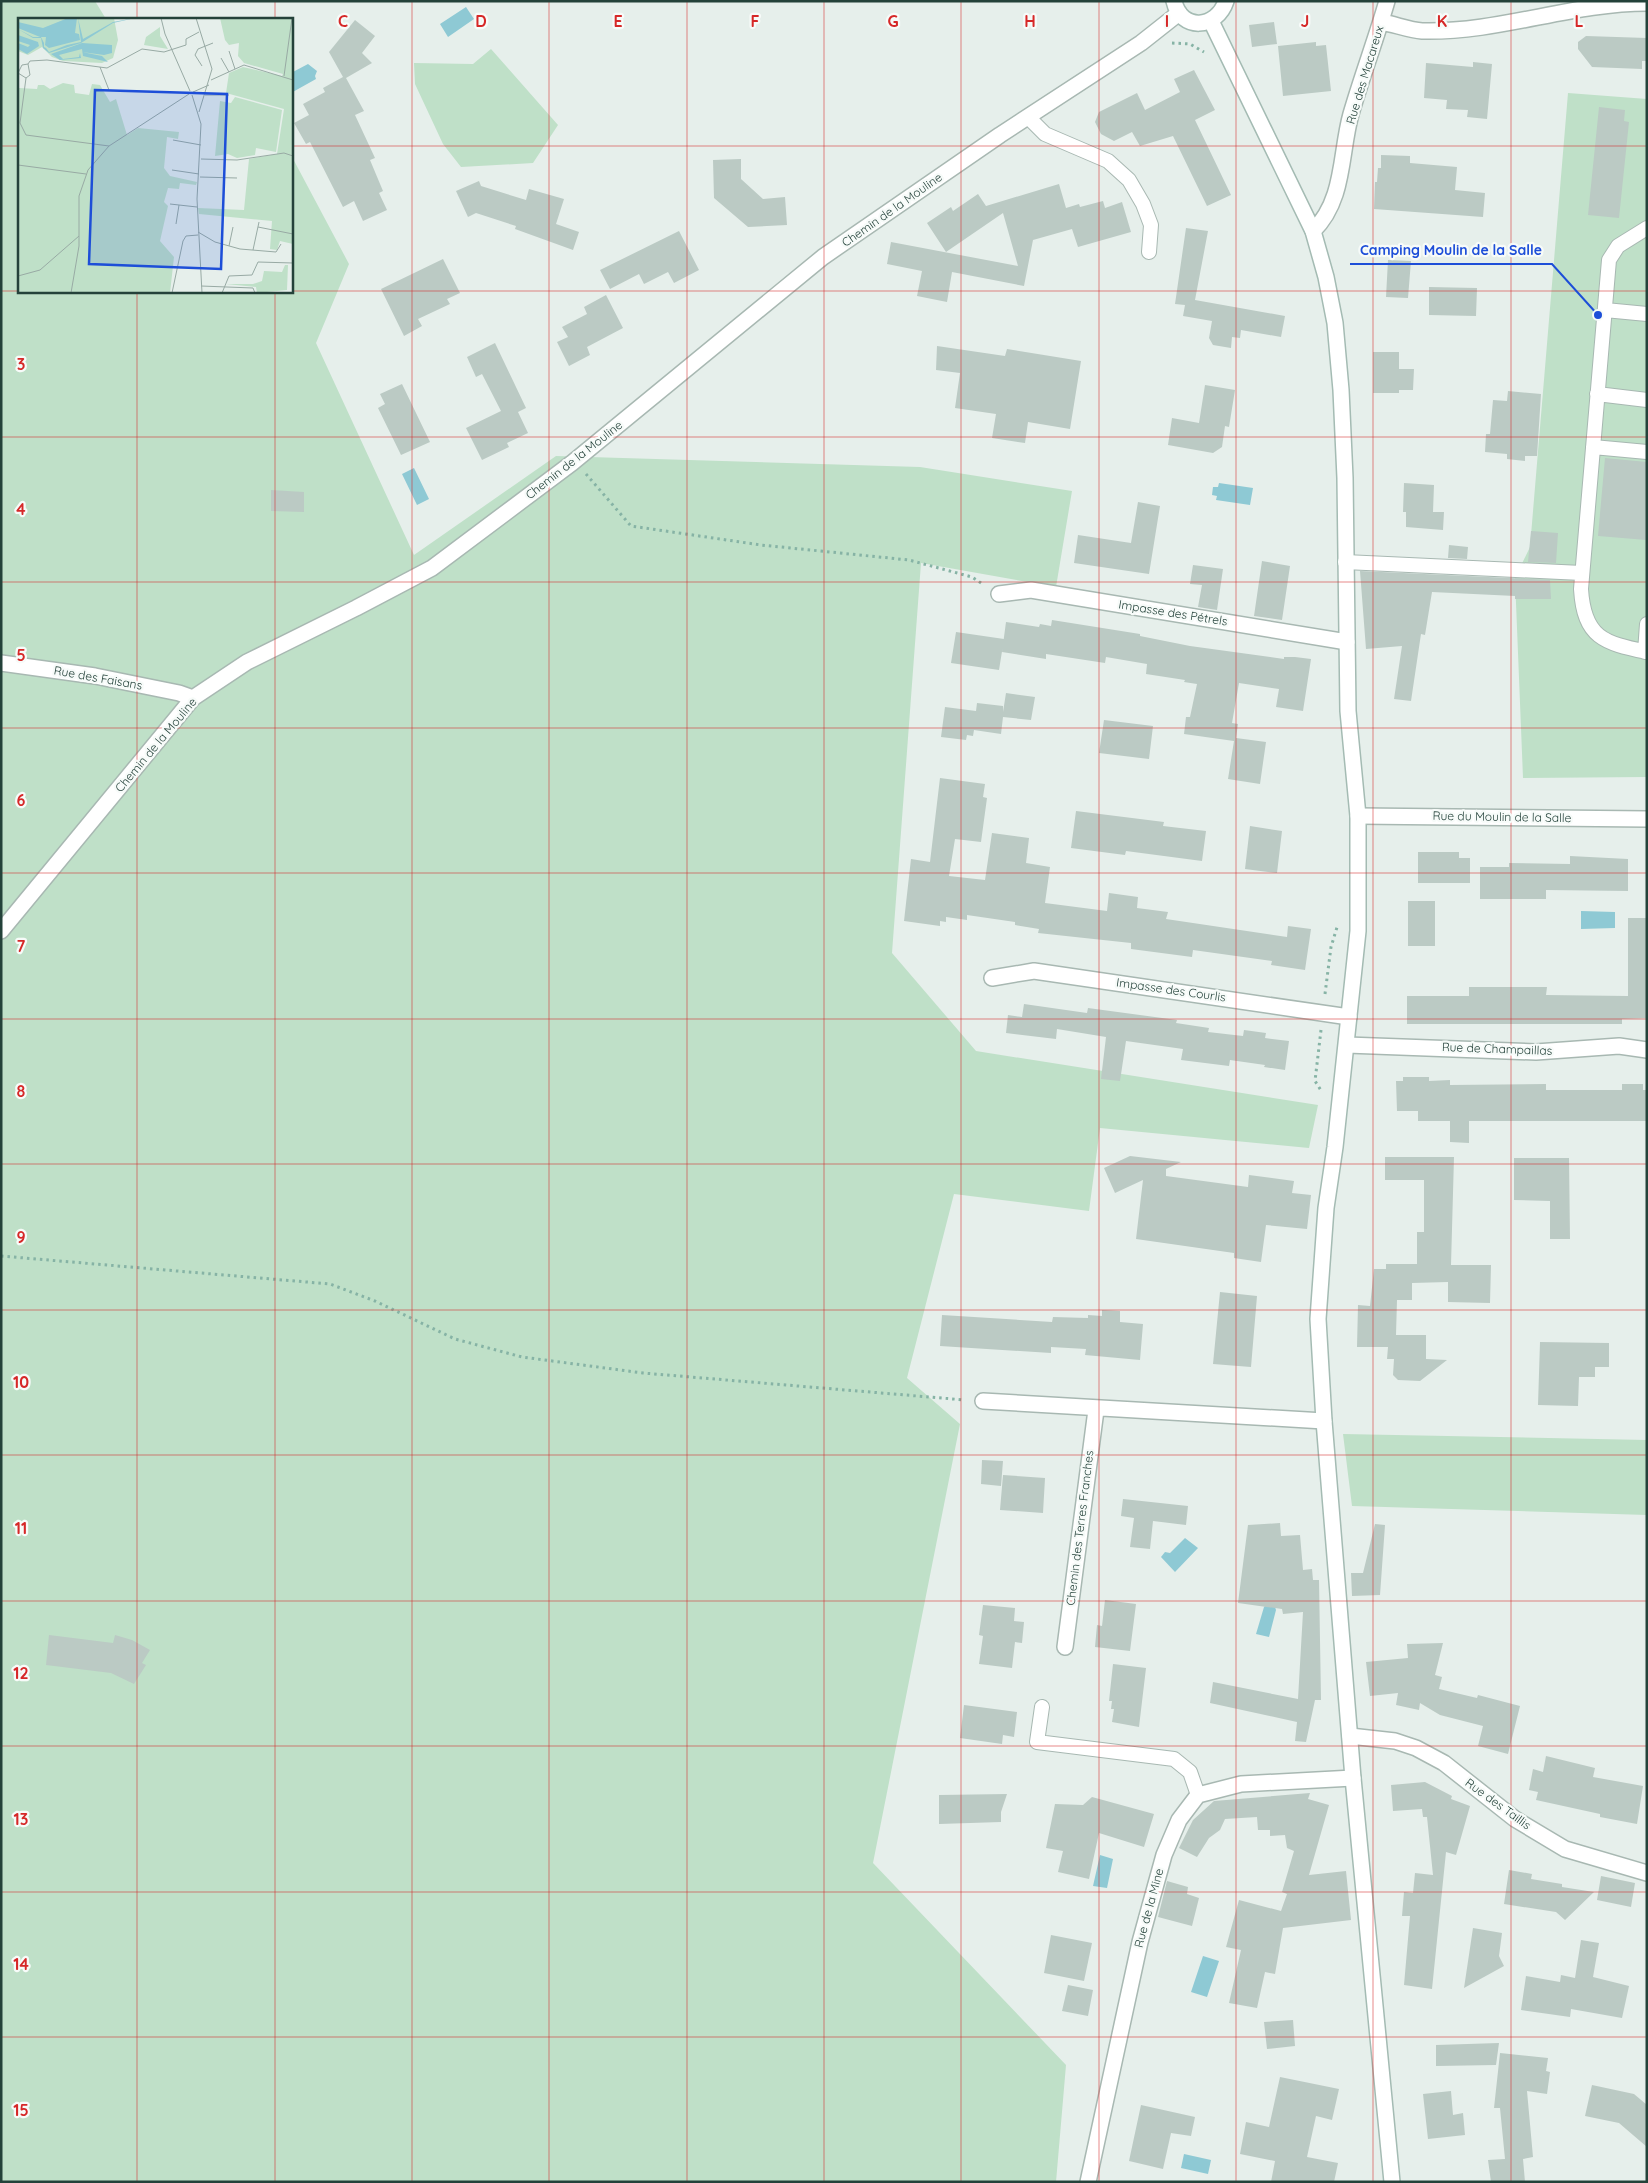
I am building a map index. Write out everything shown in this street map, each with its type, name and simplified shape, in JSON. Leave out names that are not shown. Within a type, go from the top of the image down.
[{"type":"street","points":[[1176,7],[1194,23],[1211,21],[1218,16],[1226,1]]},
{"type":"street","name":"Rue des Macareux","points":[[1313,231],[1320,224],[1337,193],[1350,116],[1387,1]]},
{"type":"street","points":[[1381,22],[1420,31],[1456,30],[1516,23],[1581,8],[1623,3],[1647,3]]},
{"type":"street","name":"Chemin de la Mouline","points":[[1,931],[193,698],[247,662],[432,568],[572,463],[823,257],[1028,117],[1141,43],[1176,7]]},
{"type":"street","points":[[1211,21],[1313,231],[1326,277],[1334,323],[1345,478],[1348,711],[1358,816],[1358,930],[1321,1255],[1318,1319],[1324,1421],[1353,1778],[1392,2182]]},
{"type":"street","name":"Impasse des Pétrels","points":[[999,594],[1031,590],[1347,642]]},
{"type":"street","name":"Rue des Faisans","points":[[1,663],[95,676],[179,693],[193,698]]},
{"type":"street","name":"Rue du Moulin de la Salle","points":[[1358,816],[1647,819]]},
{"type":"street","name":"Impasse des Courlis","points":[[992,978],[1034,971],[1349,1017]]},
{"type":"street","name":"Rue de Champaillas","points":[[1346,1045],[1536,1052],[1619,1046],[1647,1050]]},
{"type":"street","points":[[983,1401],[1096,1410],[1324,1421]]},
{"type":"street","name":"Chemin des Terres Franches","points":[[1065,1647],[1096,1410]]},
{"type":"street","name":"Rue des Taillis","points":[[1350,1736],[1395,1741],[1416,1748],[1444,1763],[1515,1819],[1565,1849],[1647,1873]]},
{"type":"street","points":[[1198,1795],[1241,1784],[1353,1778]]},
{"type":"street","name":"Rue de la Mine","points":[[1088,2182],[1140,1942],[1164,1855],[1179,1820],[1198,1795]]},
{"type":"lane","points":[[1028,117],[1045,134],[1108,161],[1128,180],[1143,204],[1151,225],[1149,252]]},
{"type":"lane","points":[[1646,230],[1618,246],[1609,260],[1582,573],[1582,604],[1586,618],[1598,635],[1613,645],[1646,652],[1647,624]]},
{"type":"lane","points":[[1604,310],[1647,314]]},
{"type":"lane","points":[[1598,394],[1647,400]]},
{"type":"lane","points":[[1593,447],[1647,452]]},
{"type":"lane","points":[[1345,562],[1582,573]]},
{"type":"lane","points":[[1042,1707],[1037,1742],[1174,1759],[1190,1772],[1198,1795]]},
{"type":"path","points":[[1168,43],[1190,44],[1210,57]]},
{"type":"path","points":[[572,463],[582,470],[631,526],[761,545],[909,560],[972,577],[999,594]]},
{"type":"path","points":[[1326,992],[1332,947],[1338,923]]},
{"type":"path","points":[[1,1256],[330,1284],[375,1301],[455,1339],[522,1357],[643,1373],[983,1401]]},
{"type":"green space","points":[[1,1],[95,1],[105,18],[18,18],[18,292],[292,292],[292,157],[349,264],[316,343],[414,555],[556,456],[920,467],[1072,491],[1056,587],[921,563],[892,953],[976,1051],[1318,1105],[1309,1148],[1100,1128],[1089,1211],[954,1194],[907,1378],[960,1424],[873,1863],[1066,2065],[1056,2182],[1,2182]]},
{"type":"green space","points":[[491,49],[558,125],[533,163],[461,167],[443,144],[415,84],[414,63],[473,64]]},
{"type":"green space","points":[[1568,93],[1647,99],[1647,777],[1523,778],[1515,578],[1530,547]]},
{"type":"green space","points":[[1343,1434],[1647,1440],[1647,1515],[1352,1506]]},
{"type":"water","points":[[466,7],[474,19],[448,37],[440,24]]},
{"type":"water","points":[[308,64],[317,71],[316,79],[292,92],[292,72]]},
{"type":"water","points":[[414,468],[429,499],[417,505],[402,474]]},
{"type":"water","points":[[1219,483],[1253,488],[1250,505],[1216,500],[1217,496],[1212,495],[1213,487],[1218,487]]},
{"type":"water","points":[[1581,911],[1615,912],[1615,928],[1581,929]]},
{"type":"water","points":[[1185,1538],[1198,1548],[1175,1572],[1161,1557],[1165,1552],[1170,1553]]},
{"type":"water","points":[[1266,1605],[1275,1607],[1276,1610],[1269,1637],[1256,1634]]},
{"type":"water","points":[[1100,1855],[1113,1859],[1107,1888],[1093,1886]]},
{"type":"water","points":[[1203,1956],[1219,1961],[1207,1997],[1191,1992]]},
{"type":"water","points":[[1184,2154],[1211,2160],[1208,2174],[1181,2168]]},
{"type":"building","points":[[355,20],[375,36],[362,53],[372,63],[346,78],[364,111],[355,115],[375,158],[370,160],[383,191],[379,193],[387,210],[363,221],[354,201],[343,207],[310,142],[306,144],[294,123],[309,115],[303,104],[325,92],[323,88],[343,77],[329,52]]},
{"type":"building","points":[[1274,22],[1277,44],[1252,47],[1249,25]]},
{"type":"building","points":[[1586,36],[1647,38],[1647,61],[1642,61],[1642,69],[1592,67],[1578,49],[1578,42]]},
{"type":"building","points":[[1316,42],[1316,46],[1326,45],[1331,91],[1283,96],[1278,46]]},
{"type":"building","points":[[1473,62],[1492,64],[1487,119],[1467,117],[1468,110],[1446,109],[1447,100],[1424,98],[1426,63],[1473,67]]},
{"type":"building","points":[[1194,70],[1215,110],[1195,120],[1231,195],[1207,206],[1173,136],[1140,146],[1132,132],[1114,141],[1101,134],[1095,122],[1099,112],[1137,93],[1145,110],[1180,92],[1174,79]]},
{"type":"building","points":[[1599,107],[1625,110],[1624,121],[1629,122],[1619,218],[1588,215]]},
{"type":"building","points":[[1381,155],[1410,156],[1410,163],[1457,167],[1455,190],[1485,193],[1483,217],[1374,209],[1375,182],[1377,182],[1378,168],[1381,168]]},
{"type":"building","points":[[741,159],[741,179],[763,199],[785,197],[787,225],[748,227],[714,198],[713,160]]},
{"type":"building","points":[[479,181],[481,186],[526,200],[529,189],[564,199],[556,224],[579,232],[573,250],[515,229],[516,226],[476,213],[468,217],[456,191]]},
{"type":"building","points":[[1059,184],[1066,208],[1079,204],[1080,207],[1103,201],[1105,208],[1122,202],[1131,232],[1078,247],[1072,229],[1033,240],[1024,286],[952,272],[947,302],[917,296],[922,271],[887,264],[891,242],[1018,266],[1003,213],[946,252],[927,223],[951,207],[953,211],[978,194],[986,206]]},
{"type":"building","points":[[1186,228],[1208,231],[1195,300],[1285,316],[1281,337],[1241,330],[1240,338],[1232,337],[1231,348],[1213,345],[1209,338],[1212,321],[1183,316],[1185,305],[1175,304]]},
{"type":"building","points":[[679,231],[699,270],[674,283],[668,272],[644,284],[639,274],[610,289],[600,270]]},
{"type":"building","points":[[443,259],[460,293],[447,299],[450,304],[418,319],[422,326],[404,336],[381,289]]},
{"type":"building","points":[[1388,260],[1411,261],[1408,298],[1386,297]]},
{"type":"building","points":[[1429,287],[1477,288],[1476,316],[1429,315]]},
{"type":"building","points":[[606,295],[623,328],[587,347],[590,355],[569,366],[557,342],[568,337],[562,327],[587,314],[584,307]]},
{"type":"building","points":[[495,343],[526,408],[518,412],[528,433],[507,443],[509,447],[482,460],[466,428],[501,411],[482,374],[476,377],[467,357]]},
{"type":"building","points":[[937,346],[1005,356],[1007,349],[1081,361],[1070,429],[1028,422],[1025,443],[992,438],[996,414],[955,408],[960,373],[936,370]]},
{"type":"building","points":[[1373,352],[1399,352],[1399,369],[1414,369],[1413,390],[1399,390],[1399,393],[1373,393]]},
{"type":"building","points":[[402,384],[430,442],[401,455],[378,408],[385,404],[380,394]]},
{"type":"building","points":[[1205,385],[1235,390],[1229,427],[1225,426],[1222,447],[1213,453],[1168,445],[1172,418],[1199,423]]},
{"type":"building","points":[[1508,391],[1541,394],[1537,456],[1525,456],[1525,461],[1507,459],[1507,454],[1485,452],[1486,434],[1490,434],[1493,400],[1507,401]]},
{"type":"building","points":[[1605,458],[1647,462],[1646,540],[1598,536]]},
{"type":"building","points":[[1404,483],[1434,485],[1433,512],[1444,512],[1443,530],[1406,527],[1406,512],[1403,512]]},
{"type":"building","points":[[271,490],[304,492],[304,512],[271,511]]},
{"type":"building","points":[[1138,502],[1160,506],[1149,574],[1074,563],[1078,535],[1131,543]]},
{"type":"building","points":[[1531,531],[1558,533],[1556,563],[1528,562]]},
{"type":"building","points":[[1449,545],[1468,547],[1467,559],[1448,558]]},
{"type":"building","points":[[1262,561],[1290,566],[1282,620],[1254,616]]},
{"type":"building","points":[[1193,565],[1223,569],[1217,610],[1198,607],[1202,585],[1190,584]]},
{"type":"building","points":[[1360,571],[1550,580],[1551,599],[1515,599],[1515,596],[1432,592],[1425,635],[1421,634],[1411,701],[1394,699],[1402,646],[1366,649]]},
{"type":"building","points":[[1052,620],[1140,634],[1140,636],[1190,646],[1284,659],[1284,657],[1295,657],[1311,659],[1303,711],[1276,707],[1279,689],[1239,683],[1232,723],[1238,724],[1236,738],[1266,742],[1260,784],[1228,779],[1234,741],[1184,734],[1186,717],[1190,717],[1197,684],[1184,682],[1185,680],[1146,674],[1147,664],[1106,657],[1105,663],[1046,654],[1046,659],[1002,652],[1006,622],[1039,627],[1040,624],[1051,626]]},
{"type":"building","points":[[956,632],[1004,639],[999,670],[951,663]]},
{"type":"building","points":[[1006,693],[1035,697],[1031,720],[1003,717],[1001,734],[974,730],[973,736],[967,735],[966,740],[941,737],[945,707],[976,711],[977,703],[1003,706],[1003,712]]},
{"type":"building","points":[[1104,720],[1153,726],[1149,759],[1099,753]]},
{"type":"building","points":[[940,778],[985,784],[983,797],[987,798],[981,842],[955,839],[949,876],[985,880],[992,833],[1029,838],[1026,863],[1050,867],[1045,903],[1107,911],[1109,893],[1138,897],[1137,908],[1168,912],[1166,919],[1287,937],[1288,926],[1311,929],[1305,970],[1271,965],[1272,961],[1193,950],[1192,957],[1131,949],[1131,943],[1038,933],[1039,929],[1015,925],[1015,922],[967,915],[967,920],[946,917],[946,922],[940,921],[940,926],[904,921],[911,859],[930,862]]},
{"type":"building","points":[[1076,811],[1164,822],[1163,826],[1206,831],[1202,861],[1126,851],[1125,855],[1071,848]]},
{"type":"building","points":[[1250,826],[1282,831],[1277,873],[1245,869]]},
{"type":"building","points":[[1418,852],[1459,852],[1459,858],[1470,858],[1470,883],[1418,883]]},
{"type":"building","points":[[1570,856],[1628,859],[1628,891],[1546,890],[1546,899],[1480,899],[1480,867],[1509,867],[1509,863],[1570,864]]},
{"type":"building","points":[[1408,901],[1435,901],[1435,946],[1408,946]]},
{"type":"building","points":[[1628,918],[1647,918],[1647,1018],[1622,1019],[1622,1024],[1407,1024],[1407,996],[1469,996],[1469,987],[1547,987],[1546,995],[1628,996]]},
{"type":"building","points":[[1024,1004],[1087,1013],[1088,1008],[1177,1020],[1176,1023],[1209,1028],[1208,1032],[1243,1036],[1244,1030],[1266,1033],[1265,1038],[1289,1041],[1285,1070],[1230,1060],[1229,1066],[1181,1060],[1183,1049],[1126,1041],[1120,1081],[1101,1079],[1106,1037],[1057,1029],[1056,1039],[1006,1033],[1008,1015],[1022,1017]]},
{"type":"building","points":[[1403,1077],[1429,1077],[1429,1081],[1450,1080],[1450,1085],[1546,1084],[1546,1090],[1622,1090],[1622,1084],[1643,1084],[1643,1090],[1647,1090],[1647,1121],[1469,1121],[1469,1143],[1450,1142],[1450,1121],[1418,1121],[1418,1111],[1397,1111],[1396,1081],[1403,1081]]},
{"type":"building","points":[[1130,1156],[1181,1162],[1166,1169],[1166,1176],[1248,1187],[1249,1175],[1294,1181],[1292,1193],[1311,1195],[1307,1229],[1266,1225],[1261,1262],[1234,1258],[1234,1253],[1136,1239],[1143,1180],[1115,1193],[1104,1168]]},
{"type":"building","points":[[1385,1157],[1454,1157],[1451,1265],[1491,1265],[1490,1303],[1448,1302],[1448,1282],[1412,1283],[1412,1300],[1397,1300],[1396,1335],[1426,1335],[1426,1359],[1447,1360],[1420,1381],[1398,1380],[1393,1375],[1394,1359],[1387,1359],[1388,1347],[1357,1347],[1358,1305],[1370,1306],[1374,1269],[1386,1269],[1386,1264],[1417,1264],[1417,1232],[1424,1232],[1424,1180],[1385,1180]]},
{"type":"building","points":[[1514,1158],[1569,1158],[1570,1239],[1550,1239],[1550,1201],[1514,1200]]},
{"type":"building","points":[[1220,1292],[1257,1296],[1251,1367],[1213,1364]]},
{"type":"building","points":[[1102,1310],[1120,1311],[1120,1322],[1143,1324],[1140,1360],[1085,1355],[1086,1349],[1051,1347],[1051,1353],[940,1346],[942,1315],[1052,1322],[1053,1317],[1088,1318],[1088,1315],[1102,1316]]},
{"type":"building","points":[[1540,1342],[1609,1343],[1609,1367],[1595,1367],[1595,1377],[1579,1377],[1578,1406],[1538,1405]]},
{"type":"building","points":[[982,1460],[1003,1461],[1001,1486],[981,1484]]},
{"type":"building","points":[[1003,1475],[1045,1478],[1043,1513],[1000,1510]]},
{"type":"building","points":[[1123,1499],[1188,1506],[1186,1525],[1153,1521],[1150,1549],[1130,1547],[1134,1518],[1121,1516]]},
{"type":"building","points":[[1280,1523],[1281,1536],[1300,1535],[1303,1570],[1312,1569],[1313,1580],[1319,1580],[1321,1700],[1315,1700],[1306,1742],[1295,1741],[1297,1722],[1210,1703],[1213,1682],[1298,1699],[1303,1612],[1283,1614],[1282,1609],[1238,1603],[1248,1525]]},
{"type":"building","points":[[1375,1524],[1385,1525],[1380,1595],[1352,1596],[1351,1573],[1363,1573]]},
{"type":"building","points":[[1105,1600],[1136,1604],[1130,1651],[1095,1647],[1097,1625],[1102,1626]]},
{"type":"building","points":[[983,1605],[1015,1608],[1014,1621],[1024,1622],[1022,1643],[1015,1642],[1012,1668],[979,1664],[983,1636],[979,1635]]},
{"type":"building","points":[[49,1635],[113,1643],[115,1635],[132,1640],[150,1650],[142,1663],[146,1665],[134,1684],[111,1673],[46,1665]]},
{"type":"building","points":[[1443,1643],[1435,1675],[1442,1677],[1439,1689],[1477,1698],[1478,1695],[1520,1706],[1508,1754],[1478,1746],[1483,1726],[1440,1715],[1420,1703],[1419,1710],[1396,1705],[1398,1693],[1370,1696],[1366,1662],[1408,1658],[1407,1644]]},
{"type":"building","points":[[1113,1664],[1146,1668],[1139,1727],[1112,1722],[1114,1709],[1111,1709],[1112,1701],[1109,1701]]},
{"type":"building","points":[[964,1705],[1017,1712],[1014,1737],[1003,1735],[1002,1744],[960,1738]]},
{"type":"building","points":[[1546,1756],[1595,1768],[1593,1777],[1643,1786],[1637,1824],[1600,1817],[1600,1814],[1536,1800],[1538,1792],[1529,1790],[1533,1769],[1543,1772]]},
{"type":"building","points":[[1425,1782],[1452,1796],[1451,1799],[1470,1806],[1456,1855],[1446,1852],[1432,1989],[1404,1985],[1410,1916],[1402,1916],[1404,1892],[1413,1893],[1415,1873],[1433,1875],[1427,1817],[1423,1817],[1422,1809],[1393,1811],[1391,1785]]},
{"type":"building","points":[[1310,1793],[1308,1799],[1329,1805],[1309,1875],[1346,1871],[1351,1920],[1283,1928],[1275,1974],[1265,1972],[1257,2008],[1229,2003],[1241,1950],[1226,1947],[1239,1900],[1281,1911],[1287,1894],[1282,1892],[1294,1851],[1287,1848],[1285,1835],[1270,1836],[1270,1830],[1258,1830],[1257,1817],[1225,1819],[1220,1830],[1209,1838],[1197,1857],[1179,1848],[1193,1820],[1214,1801]]},
{"type":"building","points":[[1007,1794],[1001,1812],[1001,1822],[939,1824],[939,1795]]},
{"type":"building","points":[[1092,1797],[1154,1814],[1144,1847],[1099,1833],[1089,1879],[1058,1872],[1063,1851],[1046,1848],[1055,1804],[1083,1805]]},
{"type":"building","points":[[1509,1870],[1532,1874],[1531,1879],[1562,1884],[1562,1887],[1594,1892],[1565,1920],[1556,1912],[1504,1904]]},
{"type":"building","points":[[1601,1876],[1635,1883],[1631,1907],[1597,1900]]},
{"type":"building","points":[[1167,1881],[1188,1887],[1187,1894],[1199,1898],[1192,1926],[1158,1917]]},
{"type":"building","points":[[1473,1928],[1502,1933],[1499,1956],[1504,1966],[1464,1988]]},
{"type":"building","points":[[1051,1935],[1092,1943],[1084,1981],[1044,1973]]},
{"type":"building","points":[[1581,1940],[1599,1943],[1593,1977],[1629,1986],[1622,2018],[1571,2009],[1570,2017],[1521,2010],[1526,1976],[1560,1982],[1561,1975],[1575,1978]]},
{"type":"building","points":[[1068,1985],[1093,1990],[1088,2016],[1062,2011]]},
{"type":"building","points":[[1293,2020],[1295,2046],[1267,2049],[1264,2022]]},
{"type":"building","points":[[1499,2043],[1496,2065],[1436,2066],[1436,2045]]},
{"type":"building","points":[[1500,2053],[1548,2058],[1546,2071],[1550,2072],[1547,2094],[1527,2091],[1533,2157],[1523,2159],[1525,2182],[1491,2182],[1488,2160],[1505,2159],[1500,2108],[1494,2108]]},
{"type":"building","points":[[1280,2077],[1339,2089],[1332,2120],[1316,2116],[1307,2157],[1338,2163],[1334,2182],[1271,2182],[1275,2161],[1240,2154],[1246,2122],[1269,2127]]},
{"type":"building","points":[[1592,2085],[1634,2094],[1647,2105],[1647,2147],[1619,2123],[1585,2116]]},
{"type":"building","points":[[1451,2091],[1453,2115],[1463,2113],[1465,2135],[1428,2139],[1423,2094]]},
{"type":"building","points":[[1141,2105],[1195,2117],[1191,2136],[1171,2133],[1163,2169],[1129,2161]]},
{"type":"place","name":"Camping Moulin de la Salle","points":[[1598,315]]}]
